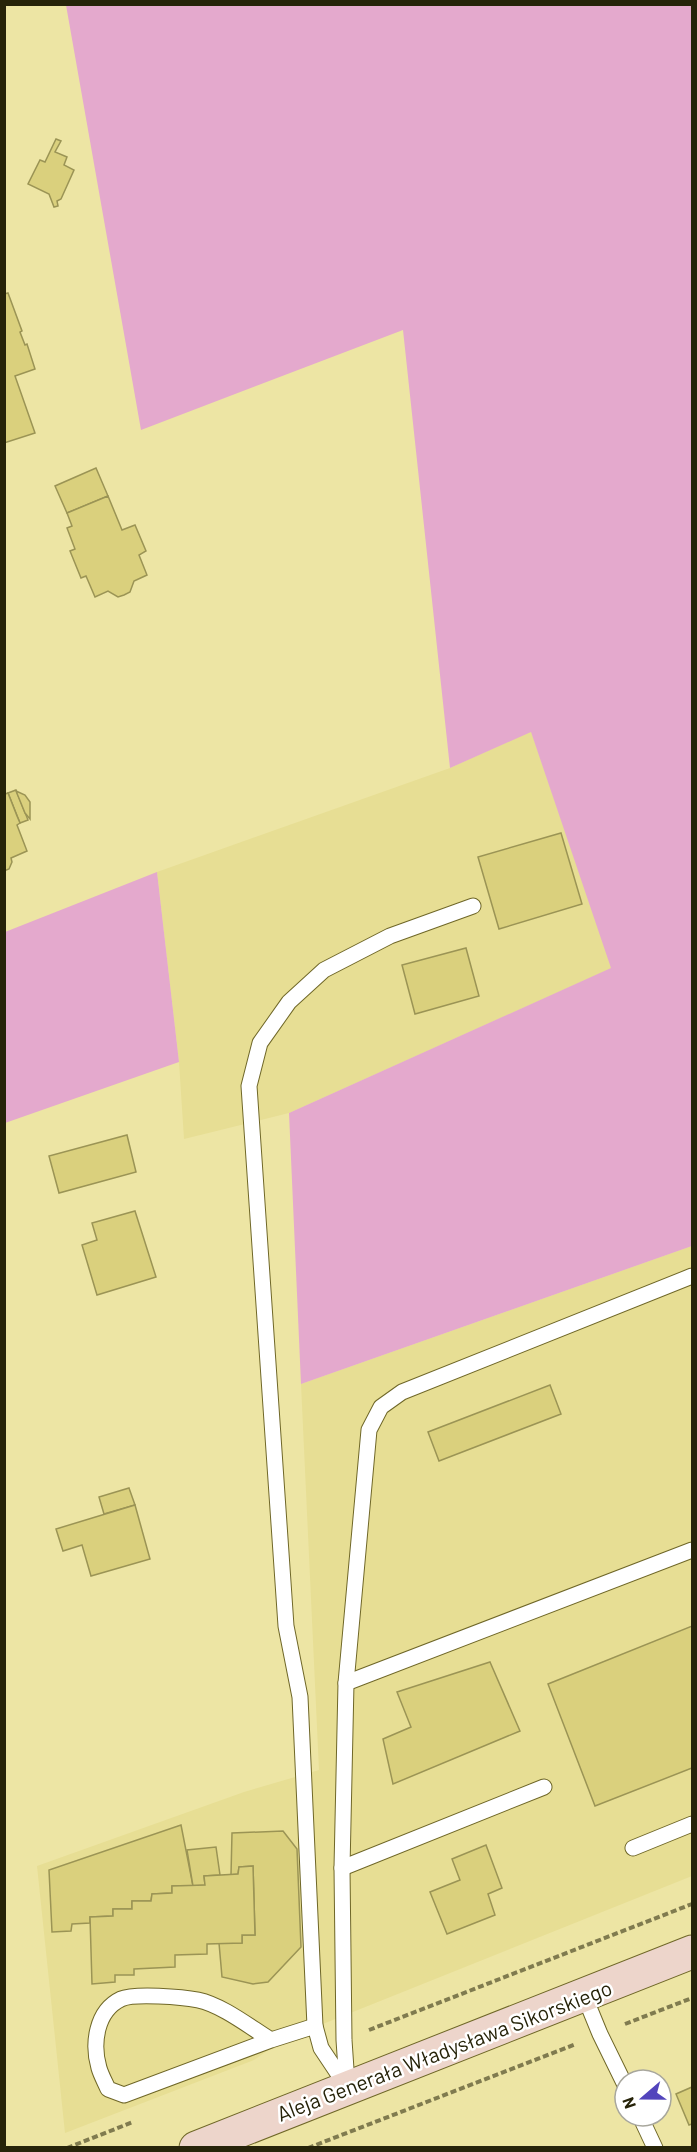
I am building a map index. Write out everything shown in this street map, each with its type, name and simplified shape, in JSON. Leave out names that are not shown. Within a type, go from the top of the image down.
[{"type":"main road","name":"Aleja Generała Władysława Sikorskiego","points":[[196,2148],[693,1952]]},
{"type":"lane","points":[[347,2087],[321,2048],[315,2026],[300,1697],[286,1626],[249,1086],[260,1043],[289,1002],[324,970],[390,936],[473,906]]},
{"type":"lane","points":[[347,2087],[344,2040],[342,1868],[346,1683],[369,1430],[381,1407],[402,1392],[693,1276]]},
{"type":"lane","points":[[346,1683],[693,1550]]},
{"type":"lane","points":[[342,1868],[544,1787]]},
{"type":"lane","points":[[633,1848],[693,1824]]},
{"type":"lane","points":[[270,2040],[219,2008],[200,2000],[142,1995],[121,1999],[103,2014],[96,2040],[99,2067],[108,2089],[124,2095],[270,2040],[315,2026]]},
{"type":"lane","points":[[584,1995],[617,2068]]},
{"type":"lane","points":[[646,2128],[655,2148]]},
{"type":"path","points":[[344,2040],[693,1904]]},
{"type":"path","points":[[308,2148],[693,1998]]},
{"type":"shaded area","points":[[66,5],[692,5],[692,1246],[301,1384],[289,1113],[611,968],[531,732],[450,768],[403,330],[141,430]]},
{"type":"shaded area","points":[[531,731],[612,968],[289,1113],[184,1139],[179,1062],[157,872],[450,768]]},
{"type":"shaded area","points":[[157,872],[179,1062],[5,1123],[5,932]]},
{"type":"shaded area","points":[[692,1246],[692,1876],[283,2040],[254,2060],[65,2133],[37,1866],[244,1792],[319,1770],[301,1384]]},
{"type":"building","points":[[56,139],[61,141],[55,152],[67,157],[64,165],[74,170],[61,199],[57,201],[58,206],[54,207],[49,194],[28,184],[40,160],[45,162]]},
{"type":"building","points":[[8,293],[35,369],[15,376],[35,433],[4,443],[4,294]]},
{"type":"building","points":[[96,468],[108,496],[67,513],[55,486]]},
{"type":"building","points":[[108,496],[122,530],[135,525],[146,551],[139,555],[147,575],[134,581],[130,592],[124,595],[118,597],[108,591],[95,597],[86,576],[81,578],[70,551],[75,549],[67,528],[72,526],[67,513]]},
{"type":"building","points":[[16,790],[28,820],[20,823],[8,793]]},
{"type":"building","points":[[16,791],[25,795],[30,802],[30,819],[25,813]]},
{"type":"building","points":[[4,792],[8,793],[20,823],[17,825],[27,851],[11,858],[9,869],[4,871]]},
{"type":"building","points":[[561,833],[582,904],[499,929],[478,857]]},
{"type":"building","points":[[466,948],[479,996],[415,1014],[402,965]]},
{"type":"building","points":[[127,1135],[136,1172],[59,1193],[49,1156]]},
{"type":"building","points":[[135,1211],[156,1277],[97,1295],[82,1245],[97,1240],[92,1223]]},
{"type":"building","points":[[550,1385],[561,1414],[439,1461],[428,1432]]},
{"type":"building","points":[[129,1488],[135,1505],[104,1514],[99,1497]]},
{"type":"building","points":[[135,1505],[150,1559],[91,1576],[82,1545],[63,1551],[56,1529]]},
{"type":"building","points":[[692,1626],[692,1768],[595,1806],[548,1684]]},
{"type":"building","points":[[490,1662],[520,1731],[393,1784],[383,1739],[411,1727],[397,1692]]},
{"type":"building","points":[[181,1825],[193,1886],[172,1886],[172,1893],[152,1894],[151,1901],[132,1901],[132,1909],[113,1909],[113,1916],[90,1917],[90,1923],[72,1924],[71,1931],[52,1932],[49,1870]]},
{"type":"building","points":[[283,1831],[297,1849],[301,1947],[268,1982],[253,1984],[222,1977],[219,1943],[242,1943],[242,1935],[255,1935],[253,1866],[239,1867],[238,1874],[231,1875],[232,1833]]},
{"type":"building","points":[[486,1845],[502,1888],[488,1894],[495,1915],[447,1934],[430,1892],[460,1880],[452,1859]]},
{"type":"building","points":[[216,1847],[220,1875],[204,1876],[205,1885],[193,1886],[187,1850]]},
{"type":"building","points":[[253,1866],[255,1935],[242,1935],[242,1943],[207,1944],[207,1954],[175,1955],[175,1967],[134,1969],[134,1975],[115,1975],[115,1982],[92,1984],[90,1917],[113,1916],[113,1909],[132,1909],[132,1901],[151,1901],[152,1894],[172,1893],[172,1886],[205,1885],[204,1876],[238,1874],[239,1867]]},
{"type":"building","points":[[692,2087],[692,2124],[689,2125],[676,2094]]}]
